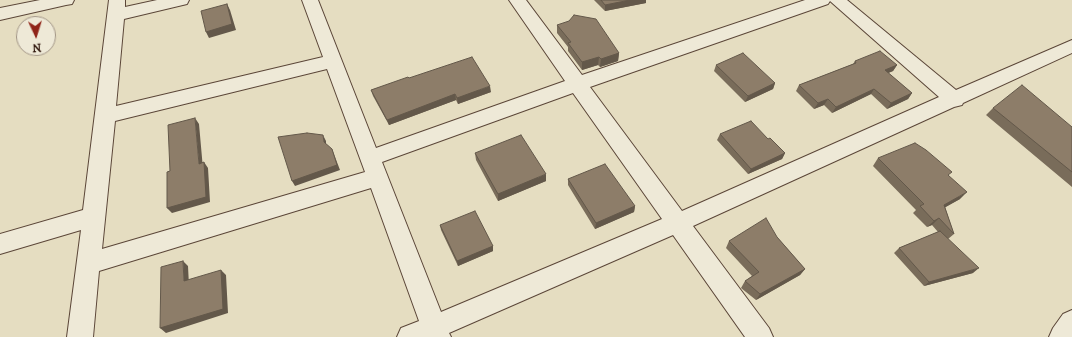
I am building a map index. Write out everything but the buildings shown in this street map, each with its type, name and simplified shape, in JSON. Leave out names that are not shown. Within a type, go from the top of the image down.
[{"type":"street","points":[[0,14],[66,0]]},
{"type":"street","points":[[80,337],[117,7],[182,0]]},
{"type":"street","points":[[310,0],[436,332]]},
{"type":"street","points":[[517,0],[760,337]]},
{"type":"street","points":[[88,264],[374,167],[577,84],[822,0]]},
{"type":"street","points":[[837,0],[955,100]]},
{"type":"street","points":[[410,337],[436,332],[955,100],[1072,46]]},
{"type":"street","points":[[105,116],[334,61]]},
{"type":"street","points":[[0,244],[94,217]]},
{"type":"street","points":[[1062,337],[1072,322]]}]
